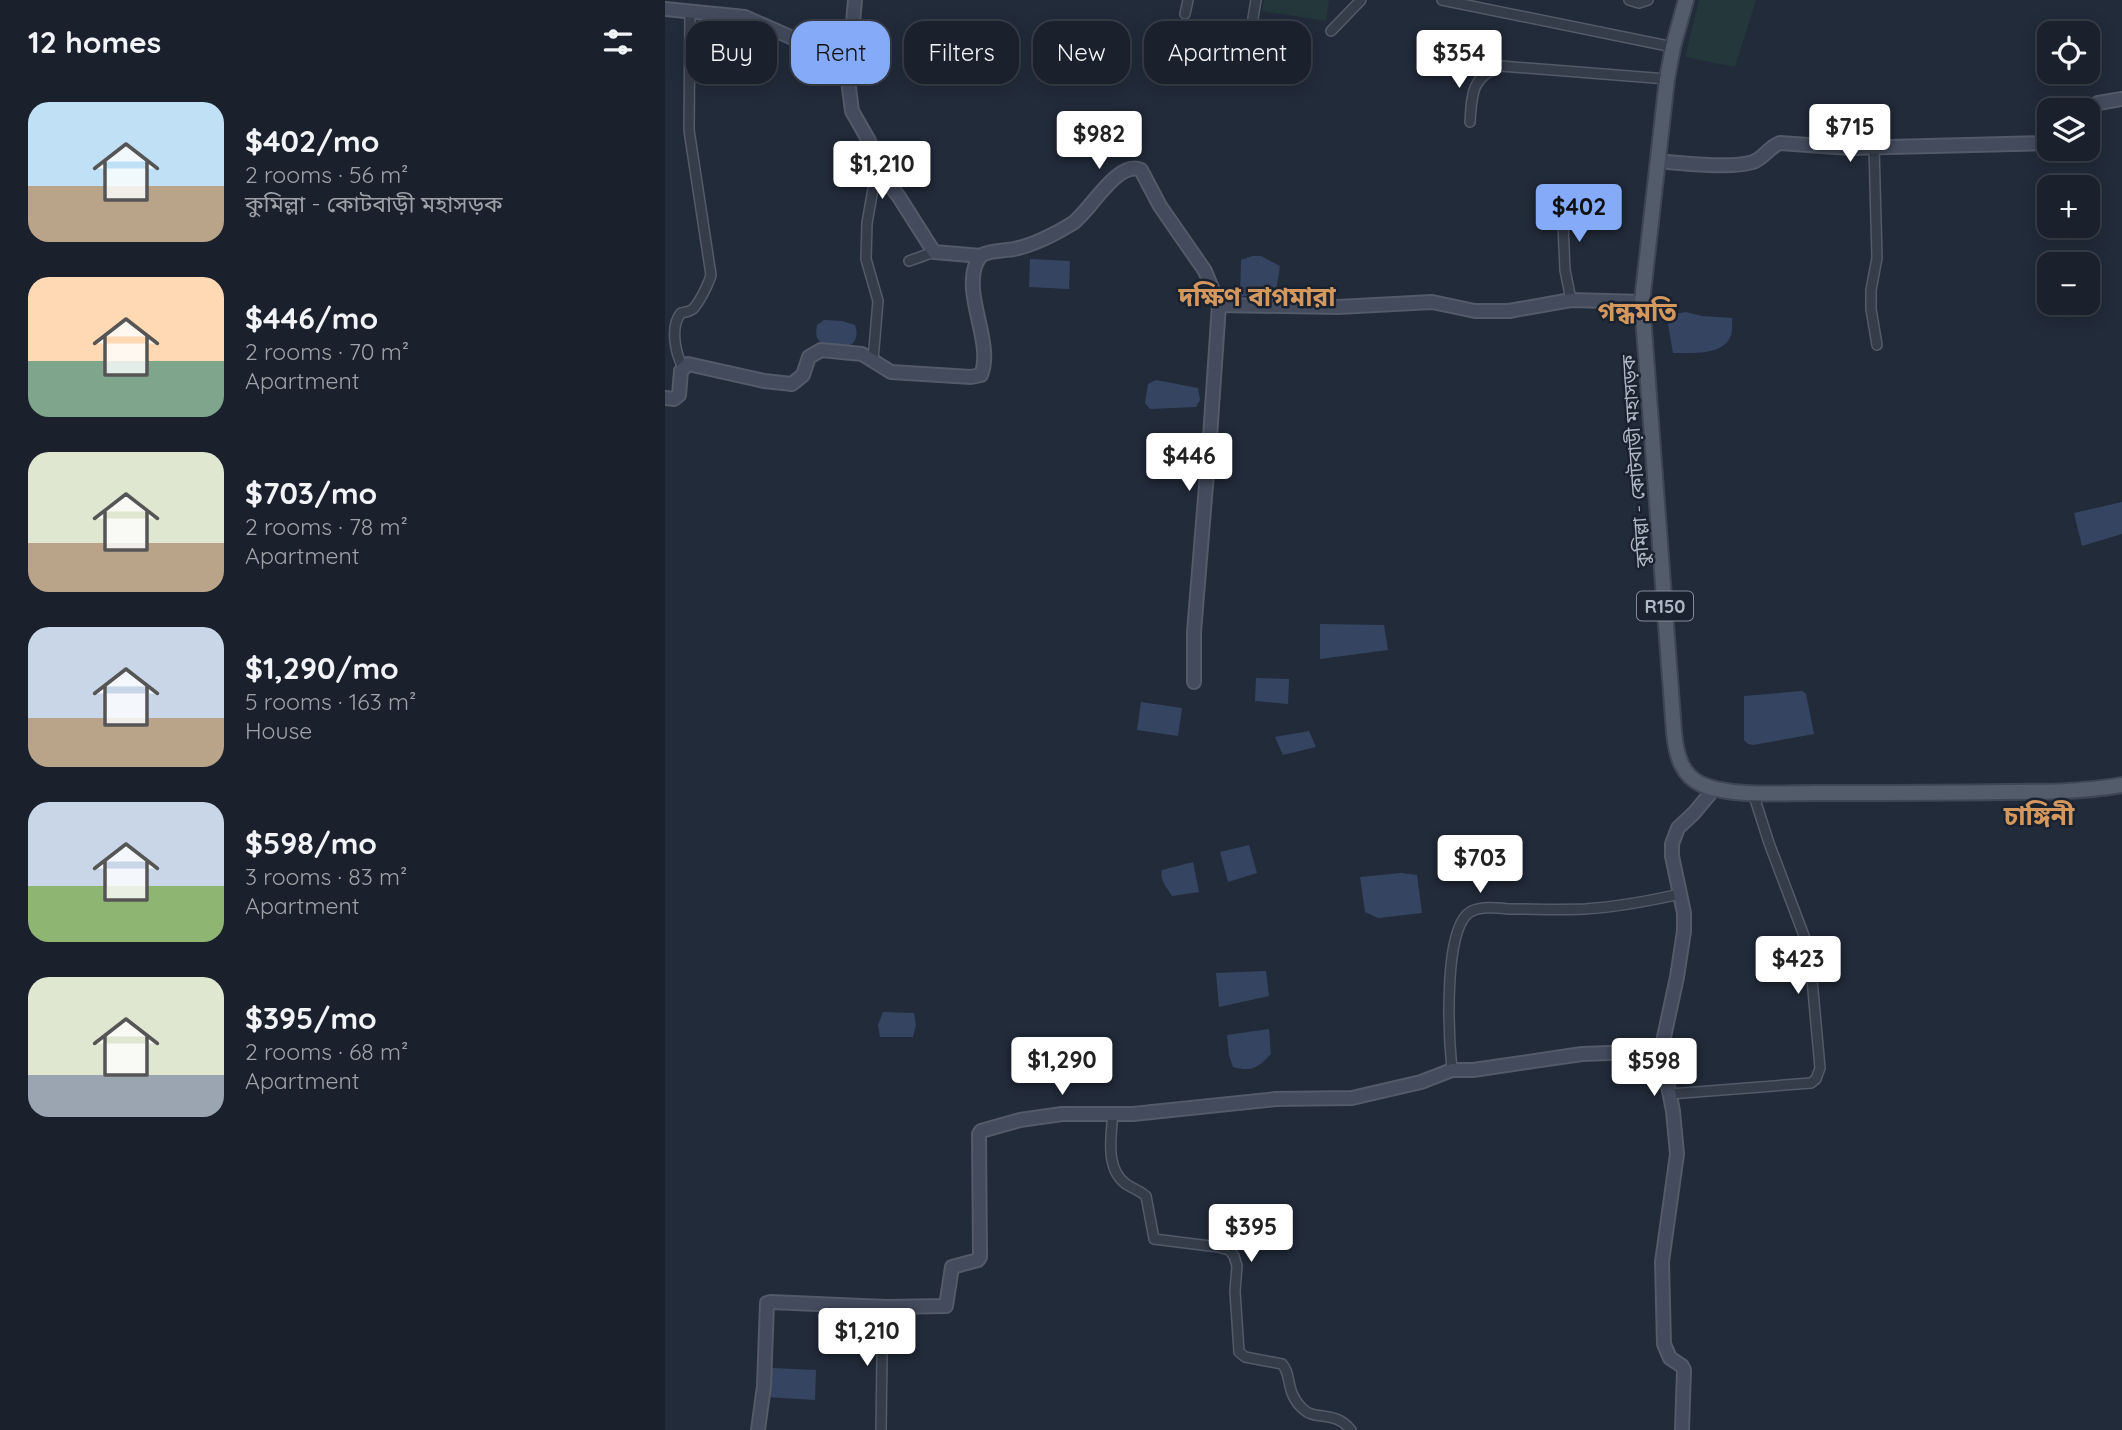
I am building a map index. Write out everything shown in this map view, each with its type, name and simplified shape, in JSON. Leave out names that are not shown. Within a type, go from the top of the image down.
[{"type":"main road","name":"কুমিল্লা - কোটবাড়ী মহাসড়ক","points":[[1686,0],[1667,79],[1642,302],[1676,748],[1682,766],[1700,785],[1752,793],[2043,792],[2094,790],[2122,785]]},
{"type":"street","points":[[853,21],[855,0]]},
{"type":"street","points":[[1185,14],[1188,0]]},
{"type":"street","points":[[1253,18],[1256,0]]},
{"type":"street","points":[[1331,32],[1361,0]]},
{"type":"street","points":[[1442,0],[1673,47]]},
{"type":"street","points":[[1629,0],[1639,3],[1648,0]]},
{"type":"street","points":[[665,9],[745,17],[791,36]]},
{"type":"street","points":[[665,398],[674,399],[679,395],[683,367],[675,342],[677,317],[695,307],[711,275],[689,130],[691,12]]},
{"type":"street","points":[[1470,122],[1471,99],[1476,85],[1486,71],[1501,66],[1667,79]]},
{"type":"street","points":[[849,84],[852,111],[869,141],[879,170],[934,252]]},
{"type":"street","points":[[2100,103],[2122,99]]},
{"type":"street","points":[[1657,161],[1750,163],[1763,157],[1772,146],[1780,143],[1874,147],[2037,143]]},
{"type":"street","points":[[1874,147],[1877,258],[1871,290],[1871,309],[1877,345]]},
{"type":"street","points":[[909,261],[934,252],[981,256],[993,251],[1016,249],[1056,233],[1075,221],[1126,169],[1141,170],[1160,206],[1205,271],[1219,305],[1194,632],[1194,682]]},
{"type":"street","points":[[873,360],[878,301],[866,258],[869,212],[879,170]]},
{"type":"street","points":[[1571,300],[1565,270],[1563,225],[1575,191]]},
{"type":"street","points":[[683,367],[694,364],[764,381],[793,384],[803,376],[809,356],[821,350],[862,354],[891,372],[971,377],[981,375],[985,359],[974,276],[977,261],[981,256]]},
{"type":"street","points":[[1219,305],[1338,307],[1432,302],[1475,311],[1509,311],[1571,300],[1642,302]]},
{"type":"street","points":[[1682,1430],[1684,1370],[1670,1358],[1664,1344],[1662,1262],[1677,1154],[1670,1094],[1661,1051],[1684,931],[1684,913],[1672,856],[1675,835],[1678,828],[1714,789]]},
{"type":"street","points":[[1670,1094],[1811,1083],[1819,1075],[1811,968],[1805,941],[1752,793]]},
{"type":"street","points":[[1452,1070],[1450,963],[1459,929],[1471,911],[1488,908],[1585,909],[1680,894]]},
{"type":"street","points":[[758,1430],[764,1386],[767,1303],[943,1308],[947,1304],[952,1267],[980,1259],[981,1131],[1020,1120],[1062,1114],[1149,1113],[1276,1099],[1352,1098],[1421,1082],[1452,1070],[1472,1070],[1582,1054],[1661,1051]]},
{"type":"street","points":[[1113,1114],[1111,1153],[1116,1173],[1127,1185],[1146,1196],[1154,1239],[1219,1247],[1229,1250],[1234,1256],[1237,1266],[1235,1291],[1239,1352],[1245,1357],[1282,1364],[1292,1396],[1301,1408],[1308,1414],[1333,1416],[1351,1430]]},
{"type":"street","points":[[881,1430],[886,1307]]},
{"type":"green space","points":[[1264,0],[1329,0],[1326,21],[1262,11]]},
{"type":"green space","points":[[1699,0],[1756,0],[1735,67],[1685,57]]},
{"type":"water","points":[[1261,256],[1280,266],[1276,291],[1263,291],[1240,297],[1241,260]]},
{"type":"water","points":[[1030,259],[1070,261],[1069,289],[1029,287]]},
{"type":"water","points":[[1686,312],[1732,318],[1732,333],[1727,342],[1722,347],[1706,352],[1673,353],[1668,315]]},
{"type":"water","points":[[824,320],[855,325],[857,334],[854,342],[849,346],[820,342],[816,333],[817,325]]},
{"type":"water","points":[[1156,380],[1198,388],[1200,400],[1196,407],[1150,409],[1145,403],[1148,384]]},
{"type":"water","points":[[2122,502],[2122,534],[2082,546],[2074,513]]},
{"type":"water","points":[[1320,624],[1384,625],[1388,650],[1320,659]]},
{"type":"water","points":[[1256,678],[1289,679],[1288,704],[1255,701]]},
{"type":"water","points":[[1802,691],[1806,694],[1814,734],[1753,745],[1744,740],[1744,696]]},
{"type":"water","points":[[1141,702],[1182,708],[1178,736],[1137,730]]},
{"type":"water","points":[[1309,731],[1316,747],[1283,755],[1275,737]]},
{"type":"water","points":[[1249,845],[1257,873],[1228,882],[1220,852]]},
{"type":"water","points":[[1193,862],[1199,892],[1172,896],[1163,880],[1162,870]]},
{"type":"water","points":[[1401,873],[1417,875],[1422,913],[1378,918],[1365,912],[1360,877]]},
{"type":"water","points":[[1266,971],[1269,996],[1219,1007],[1216,973]]},
{"type":"water","points":[[883,1012],[914,1013],[916,1025],[913,1037],[880,1037],[878,1025]]},
{"type":"water","points":[[1269,1029],[1271,1054],[1254,1068],[1233,1067],[1227,1035]]},
{"type":"water","points":[[772,1368],[816,1370],[815,1400],[767,1397]]},
{"type":"district","name":"দক্ষিণ বাগমারা","points":[[1257,296]]},
{"type":"district","name":"গন্ধমতি","points":[[1637,311]]},
{"type":"district","name":"চাঙ্গিনী","points":[[2039,815]]}]
